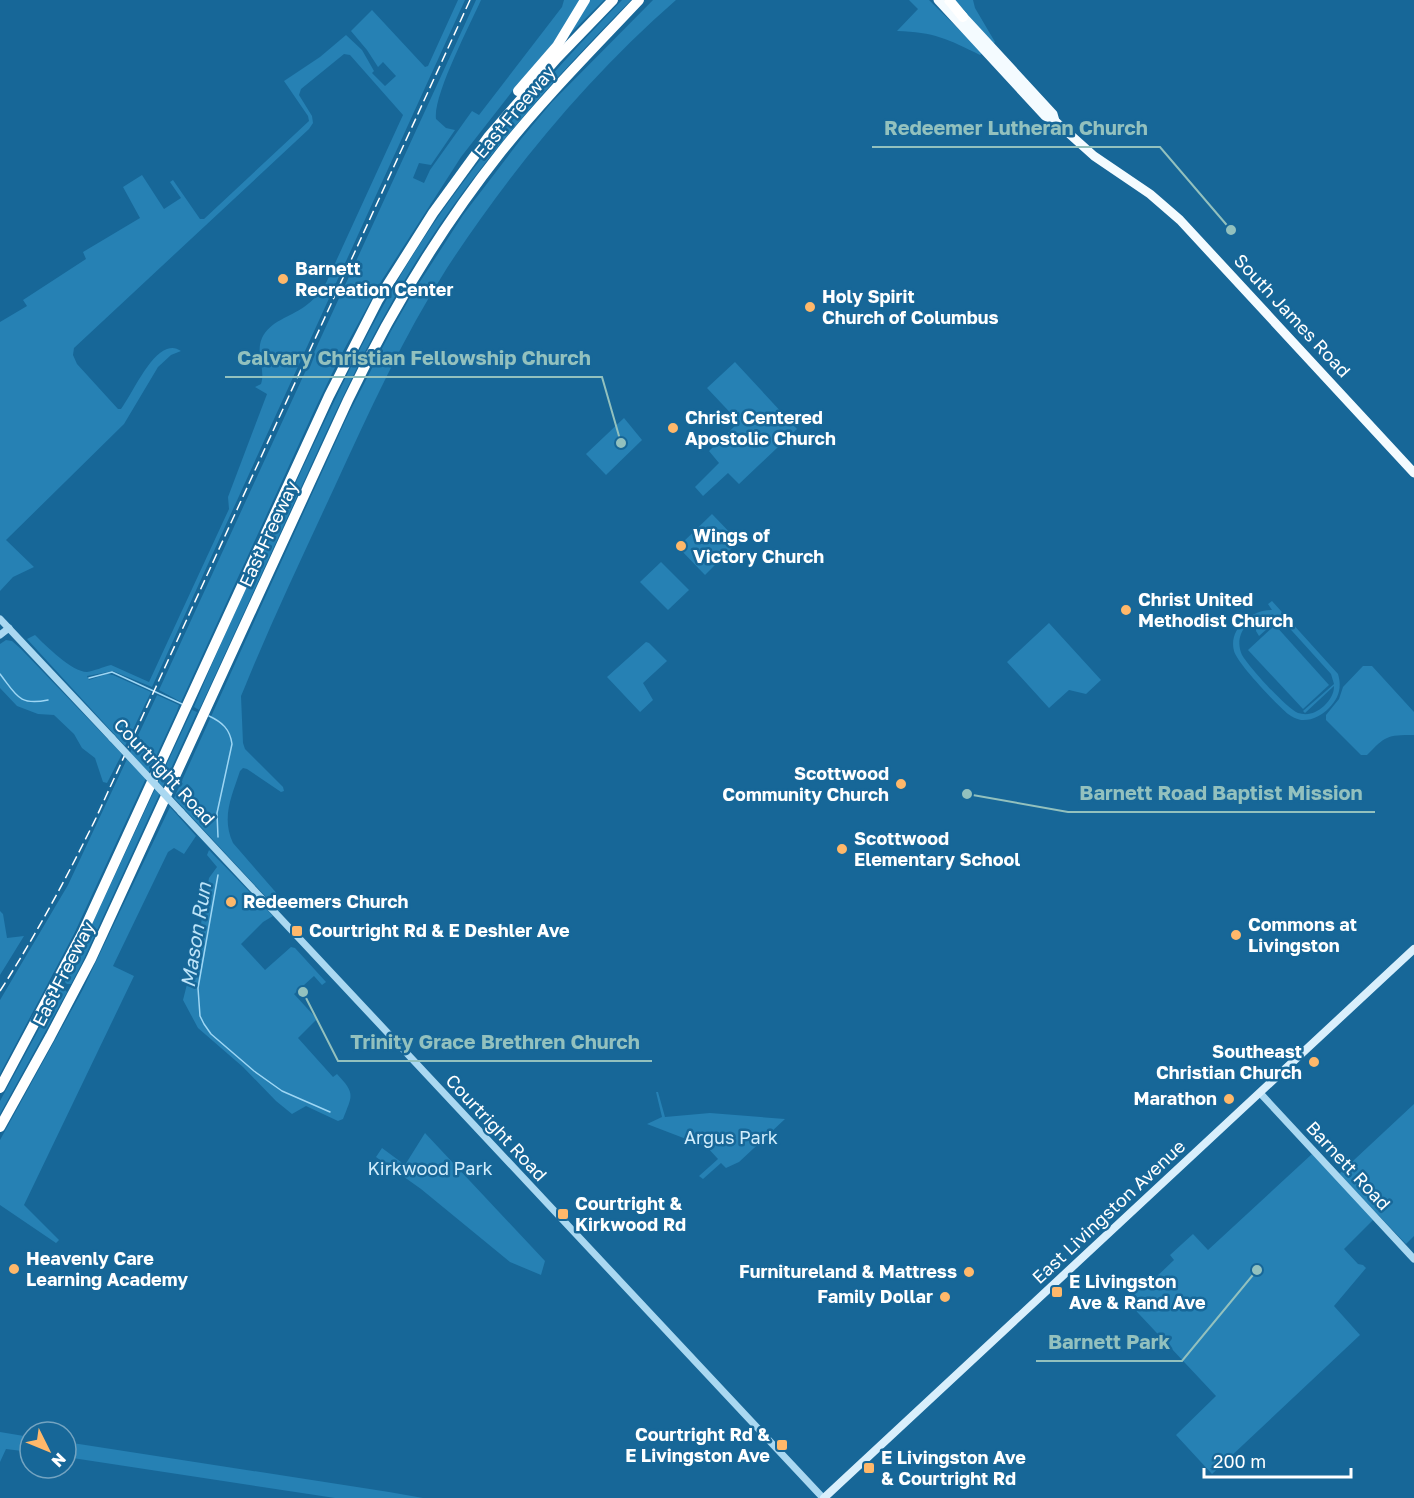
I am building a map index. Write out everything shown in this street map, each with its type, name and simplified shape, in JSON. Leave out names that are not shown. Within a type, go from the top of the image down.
[{"type":"highway","points":[[508,114],[511,100],[557,46],[585,0]]},
{"type":"highway","name":"East Freeway","points":[[0,1088],[83,932],[321,412],[362,330],[394,273],[433,213],[508,114],[557,58],[613,0]]},
{"type":"highway","name":"East Freeway","points":[[0,1127],[51,1037],[91,959],[362,371],[423,263],[459,208],[502,151],[557,87],[639,0]]},
{"type":"highway","points":[[948,0],[963,16]]},
{"type":"main road","name":"South James Road","points":[[938,0],[1045,116],[1055,121],[1094,156],[1150,194],[1194,233],[1414,473]]},
{"type":"main road","name":"South James Road","points":[[963,16],[1053,114],[1055,121]]},
{"type":"main road","name":"East Livingston Avenue","points":[[824,1498],[1414,949]]},
{"type":"street","name":"Courtright Road","points":[[0,619],[824,1498]]},
{"type":"street","points":[[0,635],[9,628]]},
{"type":"street","name":"Barnett Road","points":[[1260,1093],[1414,1259]]},
{"type":"green space","points":[[458,0],[465,0],[152,687],[113,671],[87,676],[89,680],[107,674],[113,675],[151,692],[125,746],[27,639],[35,635],[59,657],[81,671],[87,672],[111,665],[149,682],[229,509],[228,497],[267,394],[255,387],[261,384],[262,378],[260,344],[262,338],[275,323],[299,311],[310,302],[326,283],[403,115],[350,55],[344,54],[301,89],[299,95],[312,116],[313,123],[309,129],[74,348],[73,355],[77,364],[118,409],[121,409],[147,367],[160,353],[171,348],[181,351],[171,355],[158,367],[124,424],[6,540],[34,567],[13,577],[0,591],[0,322],[27,306],[23,300],[86,259],[83,252],[140,218],[123,187],[142,175],[164,209],[181,198],[170,182],[173,180],[200,219],[204,219],[309,121],[308,116],[284,81],[320,57],[346,35],[362,50],[374,71],[372,73],[385,86],[396,76],[383,62],[378,67],[351,31],[372,10],[425,67],[428,66]]},
{"type":"green space","points":[[476,0],[481,0],[446,77],[437,108],[436,119],[446,128],[455,130],[431,165],[419,163],[413,178],[424,183],[430,170],[472,111],[479,115],[562,7],[564,0],[581,0],[554,42],[461,157],[382,280],[341,355],[315,409],[181,702],[159,690]]},
{"type":"green space","points":[[589,0],[604,0],[571,33],[570,32]]},
{"type":"green space","points":[[622,0],[631,0],[540,97],[484,164],[409,273],[378,326],[324,436],[199,710],[194,707],[241,600],[336,398],[401,274],[442,211],[515,117]]},
{"type":"green space","points":[[653,0],[676,0],[612,61],[552,126],[497,196],[431,294],[387,375],[361,430],[241,696],[245,749],[283,787],[284,791],[281,792],[243,768],[231,798],[228,824],[233,843],[286,904],[279,911],[174,798],[347,417],[412,294],[463,215],[521,139],[552,102]]},
{"type":"green space","points":[[909,0],[929,0],[983,53],[980,55],[931,35],[897,31],[918,9]]},
{"type":"green space","points":[[955,0],[973,0],[975,8],[995,42],[993,44]]},
{"type":"green space","points":[[735,362],[797,429],[739,484],[728,473],[703,496],[695,487],[719,463],[709,451],[739,422],[707,388]]},
{"type":"green space","points":[[624,418],[642,440],[606,475],[586,454]]},
{"type":"green space","points":[[712,514],[736,539],[737,543],[705,575],[678,547]]},
{"type":"green space","points":[[661,562],[689,590],[668,610],[640,582]]},
{"type":"green space","points":[[1272,601],[1338,674],[1340,688],[1335,700],[1323,713],[1309,720],[1294,718],[1288,714],[1250,674],[1234,651],[1233,643],[1238,628],[1257,613],[1272,610],[1268,604]],"holes":[[[1263,615],[1274,616],[1283,621],[1331,674],[1334,684],[1303,711],[1305,713],[1334,686],[1330,699],[1315,712],[1302,714],[1292,710],[1268,687],[1242,655],[1239,642],[1246,626]]]},
{"type":"green space","points":[[1267,617],[1276,621],[1259,636],[1256,631],[1257,623]]},
{"type":"green space","points":[[1049,623],[1101,680],[1086,694],[1069,690],[1049,708],[1007,662]]},
{"type":"green space","points":[[1275,625],[1329,685],[1303,709],[1248,650]]},
{"type":"green space","points":[[6,640],[12,641],[21,649],[122,754],[107,783],[103,782],[95,758],[82,748],[74,734],[54,715],[38,714],[17,706],[0,688],[0,644]]},
{"type":"green space","points":[[646,642],[667,661],[643,683],[653,700],[640,712],[607,677]]},
{"type":"green space","points":[[1363,666],[1372,666],[1414,712],[1414,735],[1387,738],[1367,755],[1361,755],[1326,720],[1326,715],[1339,699],[1343,687]]},
{"type":"green space","points":[[157,695],[179,705],[177,711],[74,934],[0,1074],[0,1000],[68,885]]},
{"type":"green space","points":[[192,710],[197,712],[82,963],[71,984],[67,984],[65,982]]},
{"type":"green space","points":[[170,807],[196,836],[184,854],[174,848],[168,852],[113,966],[134,976],[24,1205],[59,1240],[56,1243],[0,1205],[0,1140],[82,991]]},
{"type":"green space","points":[[209,850],[273,916],[263,922],[241,944],[265,970],[291,947],[295,948],[326,982],[322,985],[314,976],[294,994],[317,1019],[298,1038],[333,1077],[337,1074],[350,1091],[350,1099],[343,1119],[338,1121],[306,1106],[292,1114],[198,1028],[183,1000],[198,941],[209,878],[217,867],[207,855]]},
{"type":"green space","points":[[0,911],[3,914],[7,938],[24,936],[0,975]]},
{"type":"green space","points":[[64,989],[67,992],[0,1114],[0,1101],[60,990]]},
{"type":"green space","name":"Argus Park","points":[[656,1092],[658,1092],[665,1117],[710,1113],[785,1119],[739,1162],[726,1168],[721,1163],[703,1179],[699,1176],[718,1159],[707,1147],[647,1124],[662,1117]]},
{"type":"green space","points":[[1414,1104],[1414,1236],[1406,1244],[1339,1174]]},
{"type":"green space","name":"Kirkwood Park","points":[[425,1133],[545,1261],[541,1275],[510,1262],[421,1189],[376,1157],[382,1148],[405,1165]]},
{"type":"green space","points":[[1312,1154],[1374,1219],[1344,1249],[1358,1264],[1366,1268],[1334,1306],[1360,1335],[1212,1474],[1176,1435],[1216,1396],[1124,1298],[1147,1276],[1152,1281],[1174,1260],[1170,1255],[1193,1234],[1208,1250]]},
{"type":"green space","points":[[0,1432],[18,1435],[18,1450],[6,1449],[0,1462]]},
{"type":"green space","points":[[78,1444],[423,1498],[335,1498],[78,1459]]},
{"type":"waterway","name":"Mason Run","points":[[89,678],[112,672],[182,704]]},
{"type":"waterway","name":"Mason Run","points":[[0,674],[15,693],[25,700],[31,702],[48,700]]},
{"type":"waterway","name":"Mason Run","points":[[209,716],[225,727],[232,744],[217,813],[218,837]]},
{"type":"waterway","name":"Mason Run","points":[[218,875],[198,988],[200,1016],[211,1034],[254,1071],[282,1091],[330,1112]]},
{"type":"railway","points":[[0,991],[51,906],[96,818],[470,0]]},
{"type":"place","name":"Redeemer Lutheran Church","points":[[1231,230]]},
{"type":"place","name":"Barnett Recreation Center","points":[[283,279]]},
{"type":"place","name":"Holy Spirit Church of Columbus","points":[[810,307]]},
{"type":"place","name":"Christ Centered Apostolic Church","points":[[673,428]]},
{"type":"place","name":"Calvary Christian Fellowship Church","points":[[621,443]]},
{"type":"place","name":"Wings of Victory Church","points":[[681,546]]},
{"type":"place","name":"Christ United Methodist Church","points":[[1126,610]]},
{"type":"place","name":"Scottwood Community Church","points":[[901,784]]},
{"type":"place","name":"Barnett Road Baptist Mission","points":[[967,794]]},
{"type":"place","name":"Scottwood Elementary School","points":[[842,849]]},
{"type":"place","name":"Redeemers Church","points":[[231,902]]},
{"type":"place","name":"Courtright Rd & E Deshler Ave","points":[[297,931]]},
{"type":"place","name":"Commons at Livingston","points":[[1236,935]]},
{"type":"place","name":"Trinity Grace Brethren Church","points":[[303,992]]},
{"type":"place","name":"Southeast Christian Church","points":[[1314,1062]]},
{"type":"place","name":"Marathon","points":[[1229,1099]]},
{"type":"place","name":"Courtright & Kirkwood Rd","points":[[563,1214]]},
{"type":"place","name":"Heavenly Care Learning Academy","points":[[14,1269]]},
{"type":"place","name":"Barnett Park","points":[[1257,1270]]},
{"type":"place","name":"Furnitureland & Mattress","points":[[969,1272]]},
{"type":"place","name":"E Livingston Ave & Rand Ave","points":[[1057,1292]]},
{"type":"place","name":"Family Dollar","points":[[945,1297]]},
{"type":"place","name":"Courtright Rd & E Livingston Ave","points":[[782,1445]]},
{"type":"place","name":"E Livingston Ave & Courtright Rd","points":[[869,1468]]}]
